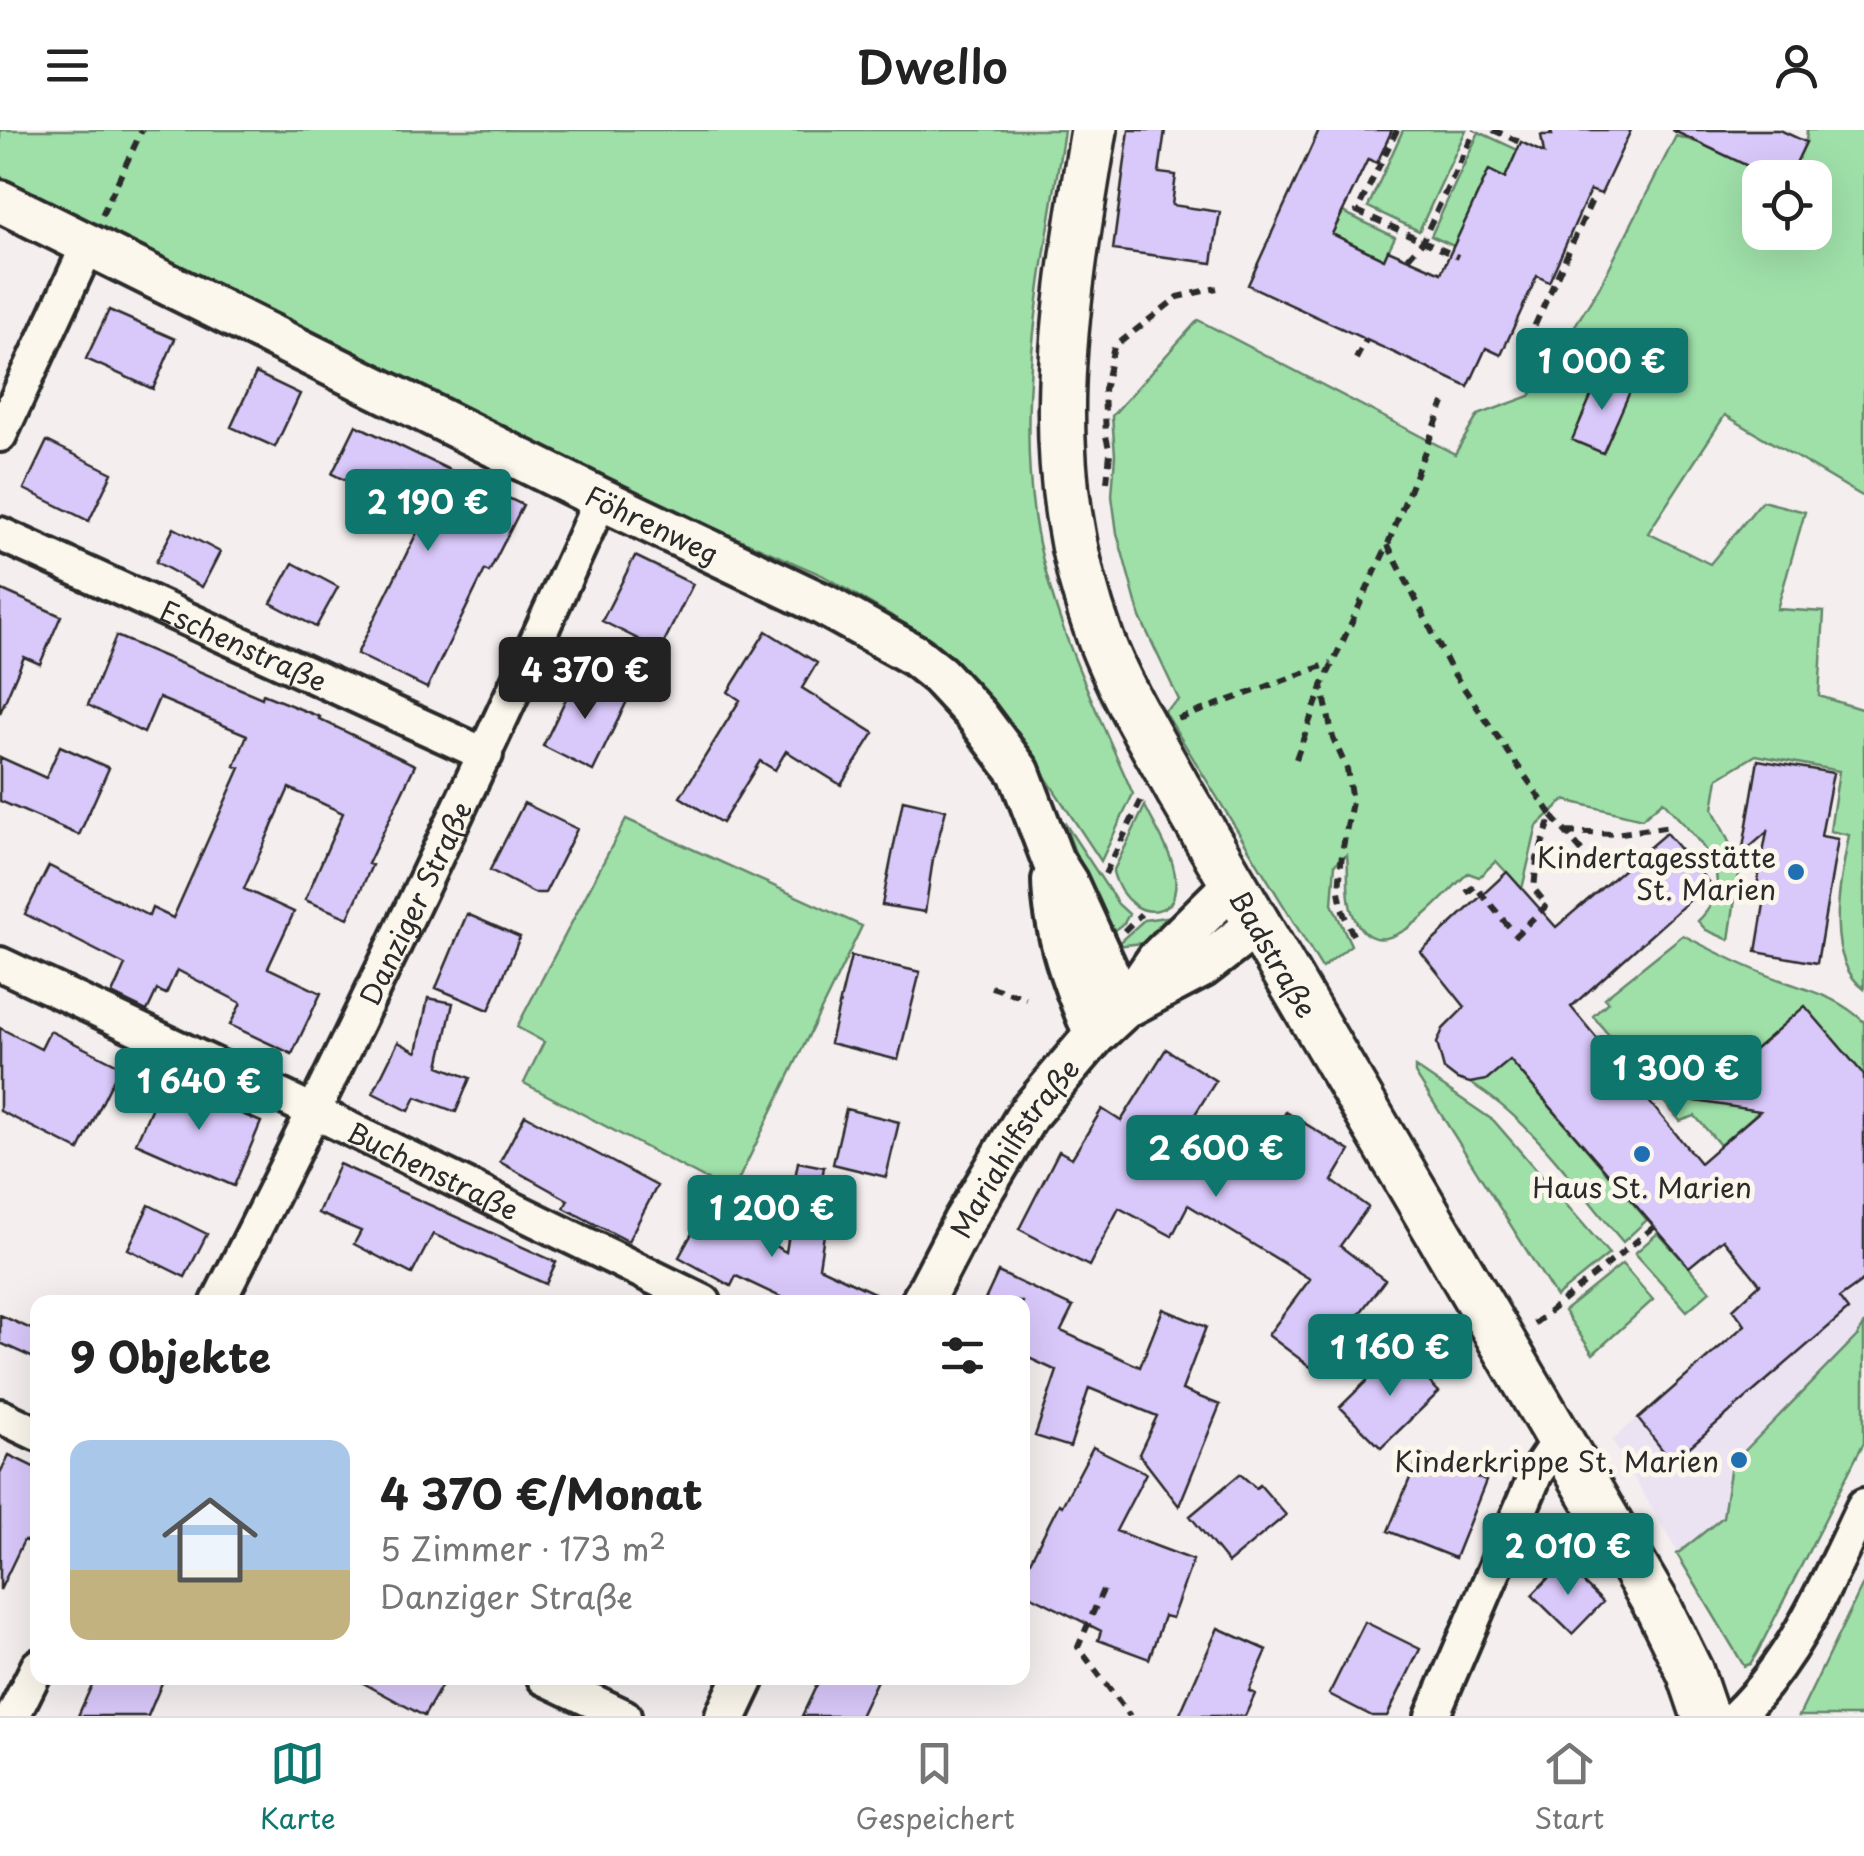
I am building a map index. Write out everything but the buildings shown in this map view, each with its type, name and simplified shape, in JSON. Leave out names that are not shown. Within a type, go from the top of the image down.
[{"type":"main road","name":"Badstraße","points":[[1094,130],[1066,297],[1061,352],[1062,443],[1075,543],[1092,614],[1112,667],[1659,1609],[1690,1672],[1705,1716]]},
{"type":"street","name":"Föhrenweg","points":[[0,201],[600,499],[839,613],[884,636],[938,675],[996,738],[1019,772],[1053,862],[1054,900],[1062,942],[1110,1021]]},
{"type":"street","points":[[0,435],[89,243]]},
{"type":"street","name":"Danziger Straße","points":[[222,1295],[315,1112],[486,755],[600,499]]},
{"type":"street","name":"Eschenstraße","points":[[0,534],[486,755]]},
{"type":"street","name":"Mariahilfstraße","points":[[926,1295],[964,1221],[1028,1114],[1110,1021],[1157,960],[1235,884]]},
{"type":"street","name":"Mariahilfstraße","points":[[1110,1021],[1202,968],[1258,923]]},
{"type":"street","name":"Buchenstraße","points":[[0,964],[690,1295]]},
{"type":"street","points":[[0,1416],[30,1430]]},
{"type":"street","points":[[1432,1716],[1536,1473],[1559,1439]]},
{"type":"street","points":[[1736,1716],[1770,1680],[1795,1642],[1864,1506]]},
{"type":"street","points":[[13,1716],[30,1682]]},
{"type":"street","points":[[559,1685],[624,1716]]},
{"type":"street","points":[[726,1716],[741,1685]]},
{"type":"path","points":[[89,243],[142,130]]},
{"type":"path","points":[[1397,130],[1357,211],[1458,257]]},
{"type":"path","points":[[1408,258],[1422,242],[1475,130]]},
{"type":"path","points":[[1493,130],[1522,143]]},
{"type":"path","points":[[1529,361],[1536,325],[1593,198],[1588,196]]},
{"type":"path","points":[[1107,496],[1110,454],[1104,390],[1114,347],[1178,298],[1217,288]]},
{"type":"path","points":[[1356,359],[1366,340]]},
{"type":"path","points":[[1296,759],[1322,686],[1388,544],[1444,403]]},
{"type":"path","points":[[1388,544],[1452,671],[1552,815],[1596,868]]},
{"type":"path","points":[[1170,723],[1332,662]]},
{"type":"path","points":[[1322,686],[1333,738],[1348,770],[1352,802],[1339,891],[1342,912],[1353,935]]},
{"type":"path","points":[[1176,708],[1182,717]]},
{"type":"path","points":[[1104,874],[1144,796]]},
{"type":"path","points":[[1461,897],[1475,886],[1516,935],[1547,905],[1534,889],[1537,859],[1552,815]]},
{"type":"path","points":[[1566,832],[1615,834],[1671,826]]},
{"type":"path","points":[[991,987],[1026,998]]},
{"type":"path","points":[[1504,1347],[1654,1228]]},
{"type":"path","points":[[1103,1590],[1078,1647],[1130,1716]]},
{"type":"shaded area","name":"Kinderkrippe St. Marien","points":[[1864,1280],[1864,1442],[1757,1653],[1744,1666],[1612,1440],[1745,1325],[1848,1310],[1839,1298]]},
{"type":"green space","points":[[0,130],[1064,130],[1035,322],[1029,467],[1041,551],[1061,623],[1133,794],[1101,861],[1011,725],[933,640],[822,575],[622,488],[0,176]]},
{"type":"green space","points":[[1403,130],[1466,130],[1419,231],[1368,207]]},
{"type":"green space","points":[[1807,130],[1864,130],[1864,497],[1725,415],[1648,533],[1710,564],[1762,501],[1805,512],[1777,609],[1824,612],[1819,696],[1864,710],[1864,989],[1851,975],[1839,938],[1839,895],[1849,835],[1830,831],[1839,771],[1756,755],[1718,778],[1713,809],[1740,865],[1729,940],[1706,930],[1698,921],[1717,888],[1716,873],[1700,843],[1663,801],[1642,819],[1564,800],[1537,826],[1522,889],[1496,861],[1479,877],[1468,873],[1424,916],[1391,937],[1375,938],[1362,930],[1349,902],[1347,855],[1335,864],[1332,904],[1351,945],[1322,968],[1164,711],[1179,700],[1140,617],[1117,533],[1112,496],[1112,416],[1198,320],[1455,454],[1478,415],[1530,396],[1599,288],[1676,136],[1742,163],[1742,250],[1832,250],[1832,160],[1797,160]]},
{"type":"green space","points":[[1479,132],[1518,150],[1505,178],[1488,171],[1459,236],[1467,252],[1431,236]]},
{"type":"green space","points":[[1343,212],[1395,237],[1384,259],[1332,234]]},
{"type":"green space","points":[[1145,806],[1169,854],[1176,880],[1170,904],[1151,911],[1127,899],[1113,872]]},
{"type":"green space","points":[[626,819],[862,926],[732,1193],[524,1083],[544,1042],[517,1027]]},
{"type":"green space","points":[[1064,822],[1118,904],[1129,914],[1124,923],[1105,937]]},
{"type":"green space","points":[[1166,917],[1143,943],[1115,946],[1144,920]]},
{"type":"green space","points":[[1683,935],[1751,968],[1822,995],[1854,1013],[1864,1022],[1864,1075],[1805,1007],[1732,1069],[1764,1107],[1720,1145],[1695,1116],[1680,1121],[1593,1016],[1608,1002],[1604,998]]},
{"type":"green space","points":[[1510,1060],[1647,1220],[1623,1242],[1533,1135],[1470,1083]]},
{"type":"green space","points":[[1415,1067],[1494,1121],[1609,1254],[1556,1297],[1415,1073]]},
{"type":"green space","points":[[1658,1233],[1710,1291],[1687,1311],[1635,1253]]},
{"type":"green space","points":[[1622,1264],[1653,1300],[1593,1354],[1564,1311]]},
{"type":"green space","points":[[1864,1323],[1864,1442],[1757,1653],[1744,1666],[1677,1554],[1723,1517],[1731,1465],[1858,1335]]},
{"type":"green space","points":[[1864,1582],[1864,1716],[1799,1716]]},
{"type":"place","name":"Kindertagesstätte St. Marien","points":[[1796,872]]},
{"type":"place","name":"Haus St. Marien","points":[[1642,1154]]},
{"type":"place","name":"Kinderkrippe St. Marien","points":[[1739,1460]]}]
